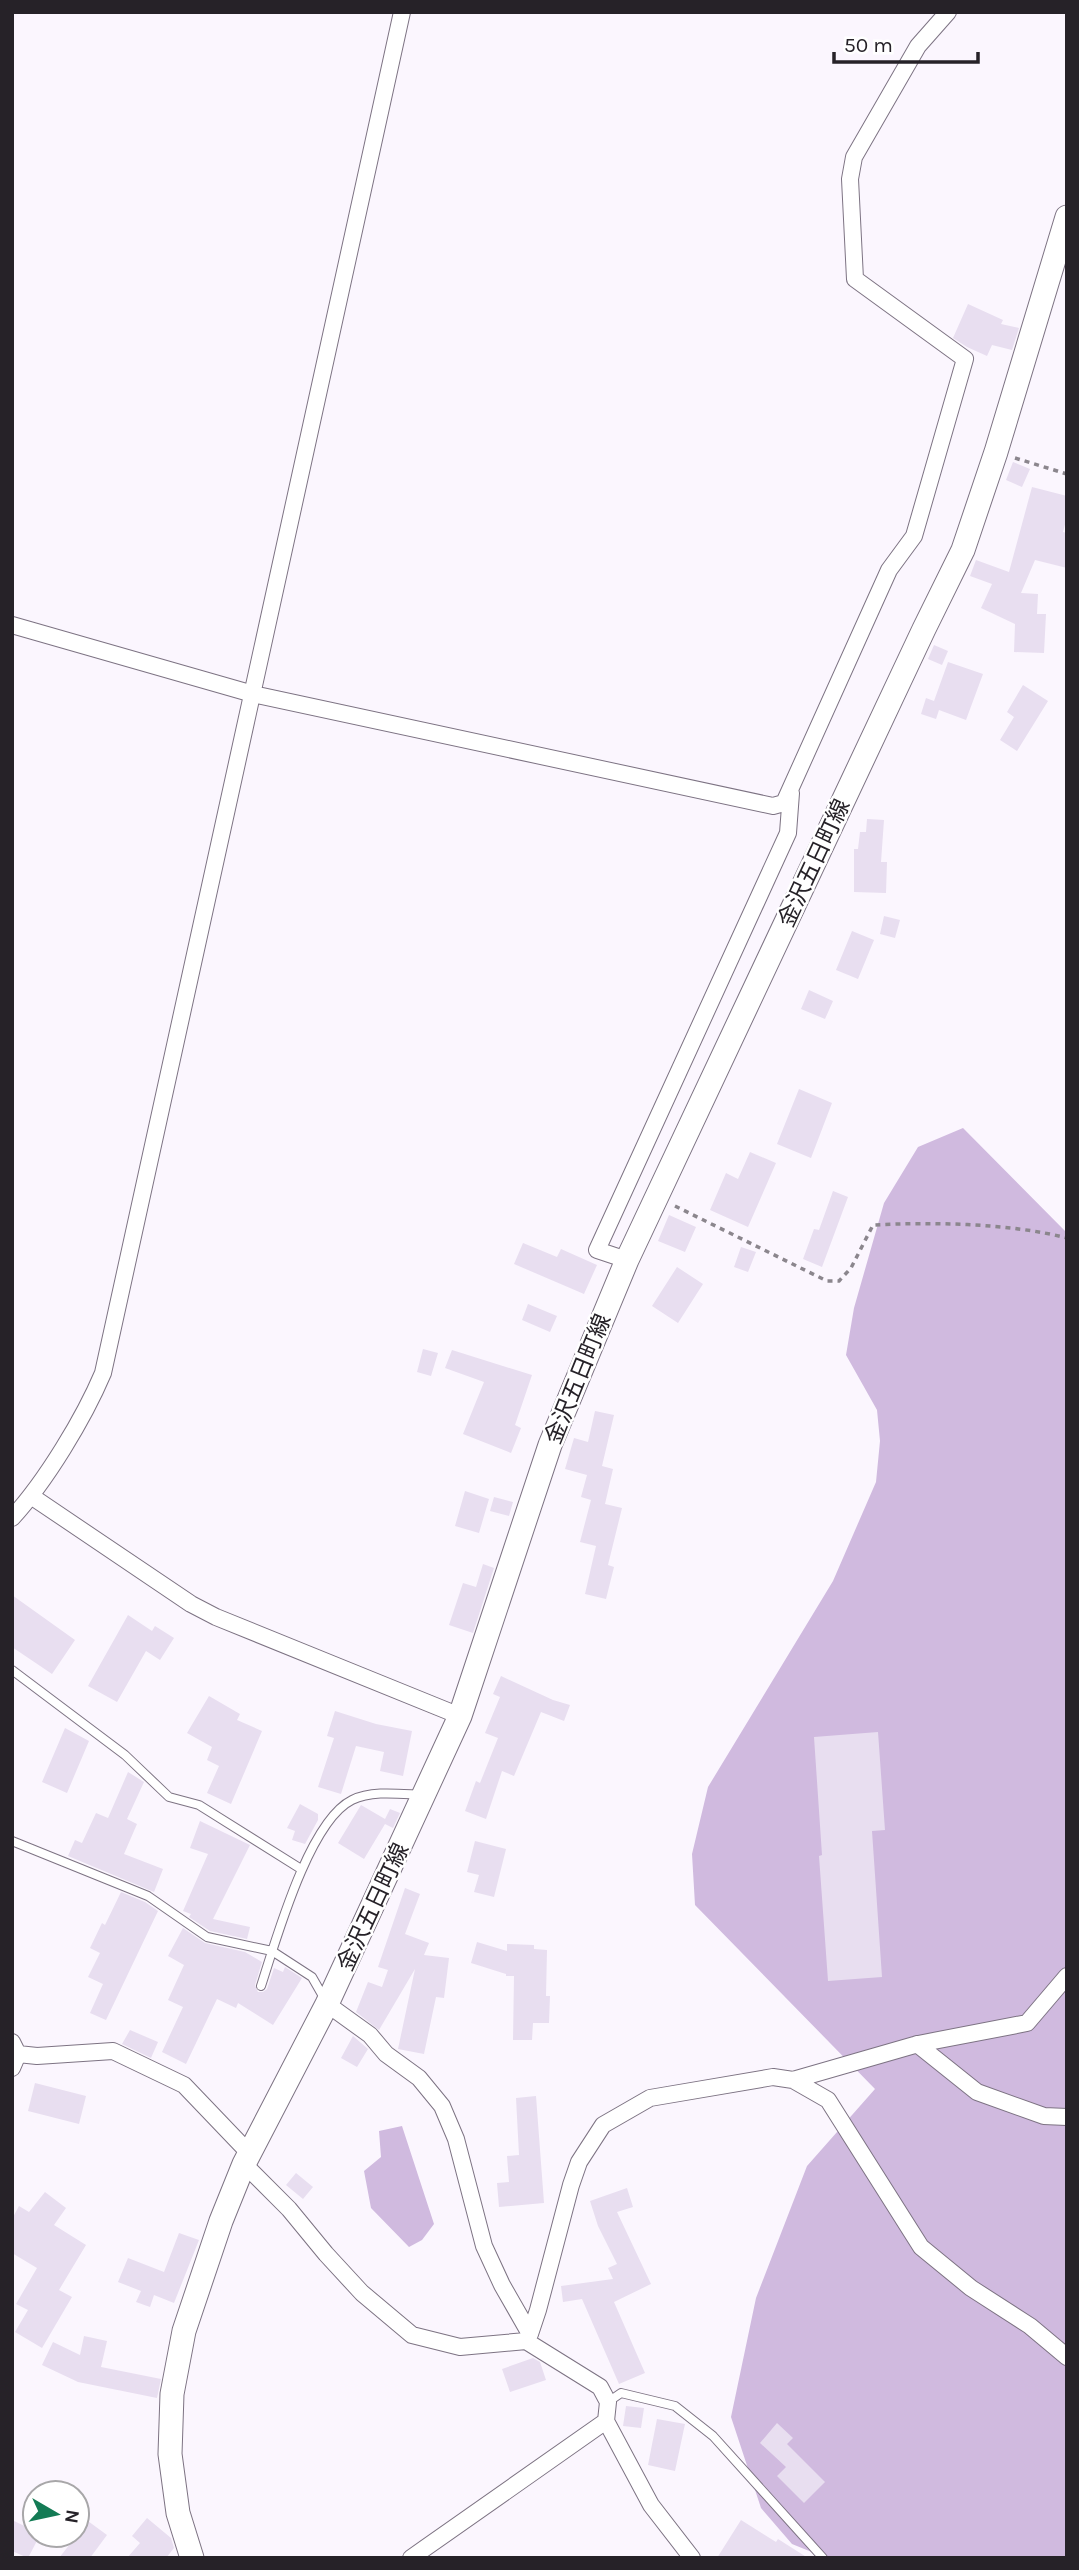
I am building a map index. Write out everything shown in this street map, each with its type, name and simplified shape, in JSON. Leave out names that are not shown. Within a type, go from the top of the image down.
[{"type":"main road","name":"金沢五日町線","points":[[192,2558],[178,2512],[170,2454],[172,2394],[184,2331],[221,2221],[247,2159],[327,2004],[460,1716],[550,1444],[627,1261],[924,629],[964,550],[1067,216]]},
{"type":"street","points":[[12,1518],[32,1496],[94,1396],[103,1373],[402,12]]},
{"type":"street","points":[[12,625],[253,694],[773,806],[784,803],[889,570],[915,536],[965,359],[855,279],[854,267],[850,179],[855,157],[918,46],[948,12]]},
{"type":"street","points":[[627,1261],[597,1250],[788,833],[791,792]]},
{"type":"street","points":[[32,1496],[208,1613],[460,1716]]},
{"type":"street","points":[[793,2080],[916,2044],[1027,2023],[1067,1976]]},
{"type":"street","points":[[327,2004],[370,2035],[386,2054],[419,2078],[442,2106],[456,2139],[484,2246],[528,2338],[600,2387],[608,2402],[606,2421],[651,2505],[692,2558]]},
{"type":"street","points":[[916,2044],[977,2092],[1044,2116],[1067,2117]]},
{"type":"street","points":[[14,2055],[113,2051],[184,2085],[326,2254],[362,2293],[412,2335],[460,2347],[528,2338]]},
{"type":"street","points":[[528,2338],[579,2162],[603,2125],[650,2098],[773,2077],[793,2080],[828,2100],[921,2247],[971,2288],[1030,2326],[1067,2357]]},
{"type":"street","points":[[411,2558],[606,2421]]},
{"type":"lane","points":[[12,1670],[125,1755],[169,1797],[199,1805],[301,1869]]},
{"type":"lane","points":[[261,1986],[301,1869],[335,1810],[354,1798],[383,1793],[425,1795]]},
{"type":"lane","points":[[12,1841],[148,1896],[207,1937],[272,1951],[312,1977],[327,2004]]},
{"type":"lane","points":[[608,2402],[621,2393],[675,2406],[713,2436],[823,2558]]},
{"type":"path","points":[[996,452],[1067,474]]},
{"type":"path","points":[[658,1197],[827,1281],[839,1281],[852,1268],[873,1225],[947,1224],[1043,1232],[1067,1238]]},
{"type":"shaded area","points":[[963,1128],[1067,1233],[1067,2558],[832,2558],[792,2544],[761,2508],[731,2417],[756,2298],[807,2166],[875,2089],[695,1905],[692,1854],[708,1787],[833,1581],[876,1482],[880,1441],[877,1410],[846,1355],[854,1308],[884,1203],[918,1147]]},
{"type":"shaded area","points":[[402,2126],[434,2224],[422,2240],[409,2247],[371,2208],[364,2171],[381,2157],[379,2131]]},
{"type":"building","points":[[968,304],[1003,320],[1001,324],[1019,328],[1012,350],[992,345],[987,356],[953,338]]},
{"type":"building","points":[[1013,462],[1030,469],[1022,487],[1006,480]]},
{"type":"building","points":[[1032,487],[1067,496],[1067,517],[1063,532],[1067,533],[1067,568],[1035,560],[1021,593],[1038,594],[1037,614],[1046,614],[1044,653],[1014,652],[1015,624],[981,608],[992,584],[970,576],[976,560],[1009,572]]},
{"type":"building","points":[[934,645],[948,651],[942,665],[928,659]]},
{"type":"building","points":[[948,662],[983,674],[966,720],[939,710],[936,719],[921,714],[926,698],[934,701]]},
{"type":"building","points":[[1023,685],[1048,701],[1017,751],[1000,740],[1014,717],[1007,712]]},
{"type":"building","points":[[867,819],[884,820],[881,862],[887,862],[886,893],[854,892],[854,849],[858,849],[860,832],[866,832]]},
{"type":"building","points":[[884,916],[900,920],[895,938],[880,934]]},
{"type":"building","points":[[852,931],[874,940],[858,979],[836,970]]},
{"type":"building","points":[[809,990],[833,1001],[825,1019],[801,1009]]},
{"type":"building","points":[[799,1089],[832,1103],[811,1158],[777,1144]]},
{"type":"building","points":[[750,1152],[776,1163],[748,1227],[710,1210],[726,1173],[738,1179]]},
{"type":"building","points":[[833,1191],[848,1197],[822,1267],[803,1259],[814,1229],[819,1230]]},
{"type":"building","points":[[669,1215],[696,1227],[685,1252],[658,1241]]},
{"type":"building","points":[[523,1243],[557,1257],[561,1249],[597,1265],[584,1294],[514,1264]]},
{"type":"building","points":[[741,1247],[756,1252],[748,1272],[734,1267]]},
{"type":"building","points":[[677,1267],[703,1284],[678,1323],[652,1306]]},
{"type":"building","points":[[528,1304],[557,1316],[550,1332],[522,1320]]},
{"type":"building","points":[[423,1349],[438,1353],[431,1376],[417,1372]]},
{"type":"building","points":[[452,1350],[532,1375],[515,1425],[521,1428],[511,1453],[463,1434],[484,1382],[445,1368]]},
{"type":"building","points":[[595,1411],[614,1415],[602,1466],[613,1469],[605,1504],[622,1508],[608,1565],[614,1567],[606,1599],[585,1594],[596,1546],[580,1542],[591,1500],[581,1497],[587,1475],[565,1469],[574,1438],[588,1442]]},
{"type":"building","points":[[465,1491],[489,1499],[479,1533],[455,1526]]},
{"type":"building","points":[[494,1497],[513,1502],[509,1516],[490,1511]]},
{"type":"building","points":[[483,1564],[494,1568],[473,1633],[449,1625],[463,1583],[476,1587]]},
{"type":"building","points":[[12,1595],[75,1640],[52,1674],[12,1647]]},
{"type":"building","points":[[128,1615],[152,1631],[155,1626],[174,1638],[160,1660],[146,1651],[117,1702],[88,1686]]},
{"type":"building","points":[[501,1676],[570,1705],[564,1721],[541,1712],[514,1776],[502,1771],[486,1819],[465,1811],[476,1781],[480,1783],[498,1738],[485,1733],[500,1697],[493,1694]]},
{"type":"building","points":[[209,1696],[240,1714],[237,1720],[262,1731],[231,1804],[207,1793],[219,1766],[207,1760],[212,1747],[187,1733]]},
{"type":"building","points":[[335,1711],[376,1724],[412,1731],[403,1776],[380,1771],[384,1752],[356,1746],[341,1794],[318,1787],[334,1738],[327,1736]]},
{"type":"building","points":[[65,1728],[89,1741],[67,1793],[42,1782]]},
{"type":"building","points":[[878,1732],[885,1830],[872,1831],[882,1977],[828,1981],[814,1737]]},
{"type":"building","points":[[128,1772],[144,1782],[127,1819],[137,1824],[124,1854],[163,1869],[154,1892],[68,1856],[75,1840],[82,1843],[96,1813],[108,1818]]},
{"type":"building","points":[[300,1804],[318,1814],[318,1820],[305,1844],[292,1840],[295,1831],[287,1828]]},
{"type":"building","points":[[361,1805],[385,1819],[390,1809],[400,1813],[393,1828],[385,1824],[364,1859],[338,1843]]},
{"type":"building","points":[[200,1821],[250,1845],[213,1919],[250,1927],[247,1939],[210,1931],[189,1917],[191,1914],[183,1911],[208,1854],[190,1848]]},
{"type":"building","points":[[475,1841],[506,1849],[494,1897],[474,1892],[479,1875],[467,1872]]},
{"type":"building","points":[[405,1888],[420,1894],[405,1934],[429,1943],[424,1955],[449,1958],[444,1998],[436,1997],[424,2054],[398,2049],[415,1969],[379,2030],[356,2012],[368,1982],[382,1987],[388,1970],[378,1967]]},
{"type":"building","points":[[121,1892],[158,1911],[106,2020],[90,2013],[103,1984],[88,1977],[100,1953],[90,1948]]},
{"type":"building","points":[[183,1928],[205,1943],[245,1952],[262,1962],[255,1985],[258,1992],[267,1989],[274,1968],[283,1972],[285,1967],[302,1978],[273,2025],[238,2003],[236,2008],[217,1999],[186,2064],[162,2052],[183,2007],[168,2000],[184,1965],[168,1956]]},
{"type":"building","points":[[477,1942],[507,1951],[507,1944],[534,1945],[534,1949],[547,1950],[546,1996],[550,1996],[549,2023],[533,2023],[532,2040],[513,2040],[514,1976],[506,1976],[471,1963]]},
{"type":"building","points":[[130,2030],[158,2042],[151,2058],[122,2044]]},
{"type":"building","points":[[353,2036],[368,2049],[357,2067],[341,2058]]},
{"type":"building","points":[[35,2083],[86,2096],[79,2124],[28,2111]]},
{"type":"building","points":[[536,2096],[544,2203],[499,2207],[497,2183],[509,2182],[507,2156],[519,2155],[516,2098]]},
{"type":"building","points":[[296,2173],[313,2187],[303,2199],[286,2185]]},
{"type":"building","points":[[627,2188],[633,2207],[617,2212],[651,2284],[614,2302],[645,2373],[619,2384],[582,2299],[563,2302],[561,2286],[613,2279],[608,2268],[617,2264],[598,2226],[590,2201]]},
{"type":"building","points":[[45,2192],[66,2208],[54,2225],[86,2245],[59,2290],[72,2297],[42,2348],[15,2332],[28,2310],[16,2304],[37,2268],[12,2253],[12,2219],[19,2206],[29,2212]]},
{"type":"building","points":[[179,2233],[199,2240],[174,2303],[154,2295],[150,2307],[136,2302],[141,2291],[118,2282],[128,2258],[164,2272]]},
{"type":"building","points":[[84,2336],[107,2341],[101,2367],[161,2379],[157,2398],[78,2382],[42,2365],[53,2342],[80,2355]]},
{"type":"building","points":[[533,2358],[540,2362],[546,2380],[510,2392],[502,2369]]},
{"type":"building","points":[[626,2406],[644,2408],[641,2428],[623,2426]]},
{"type":"building","points":[[657,2419],[685,2424],[675,2471],[648,2465]]},
{"type":"building","points":[[777,2423],[793,2438],[787,2444],[825,2482],[804,2503],[777,2476],[786,2467],[760,2443]]},
{"type":"building","points":[[147,2518],[171,2538],[174,2548],[166,2558],[127,2558],[140,2543],[132,2536]]},
{"type":"building","points":[[12,2520],[21,2524],[21,2549],[33,2549],[28,2558],[12,2551]]},
{"type":"building","points":[[741,2520],[776,2542],[778,2539],[808,2558],[717,2558]]},
{"type":"building","points":[[91,2523],[107,2535],[90,2558],[59,2558],[66,2549],[91,2549]]}]
